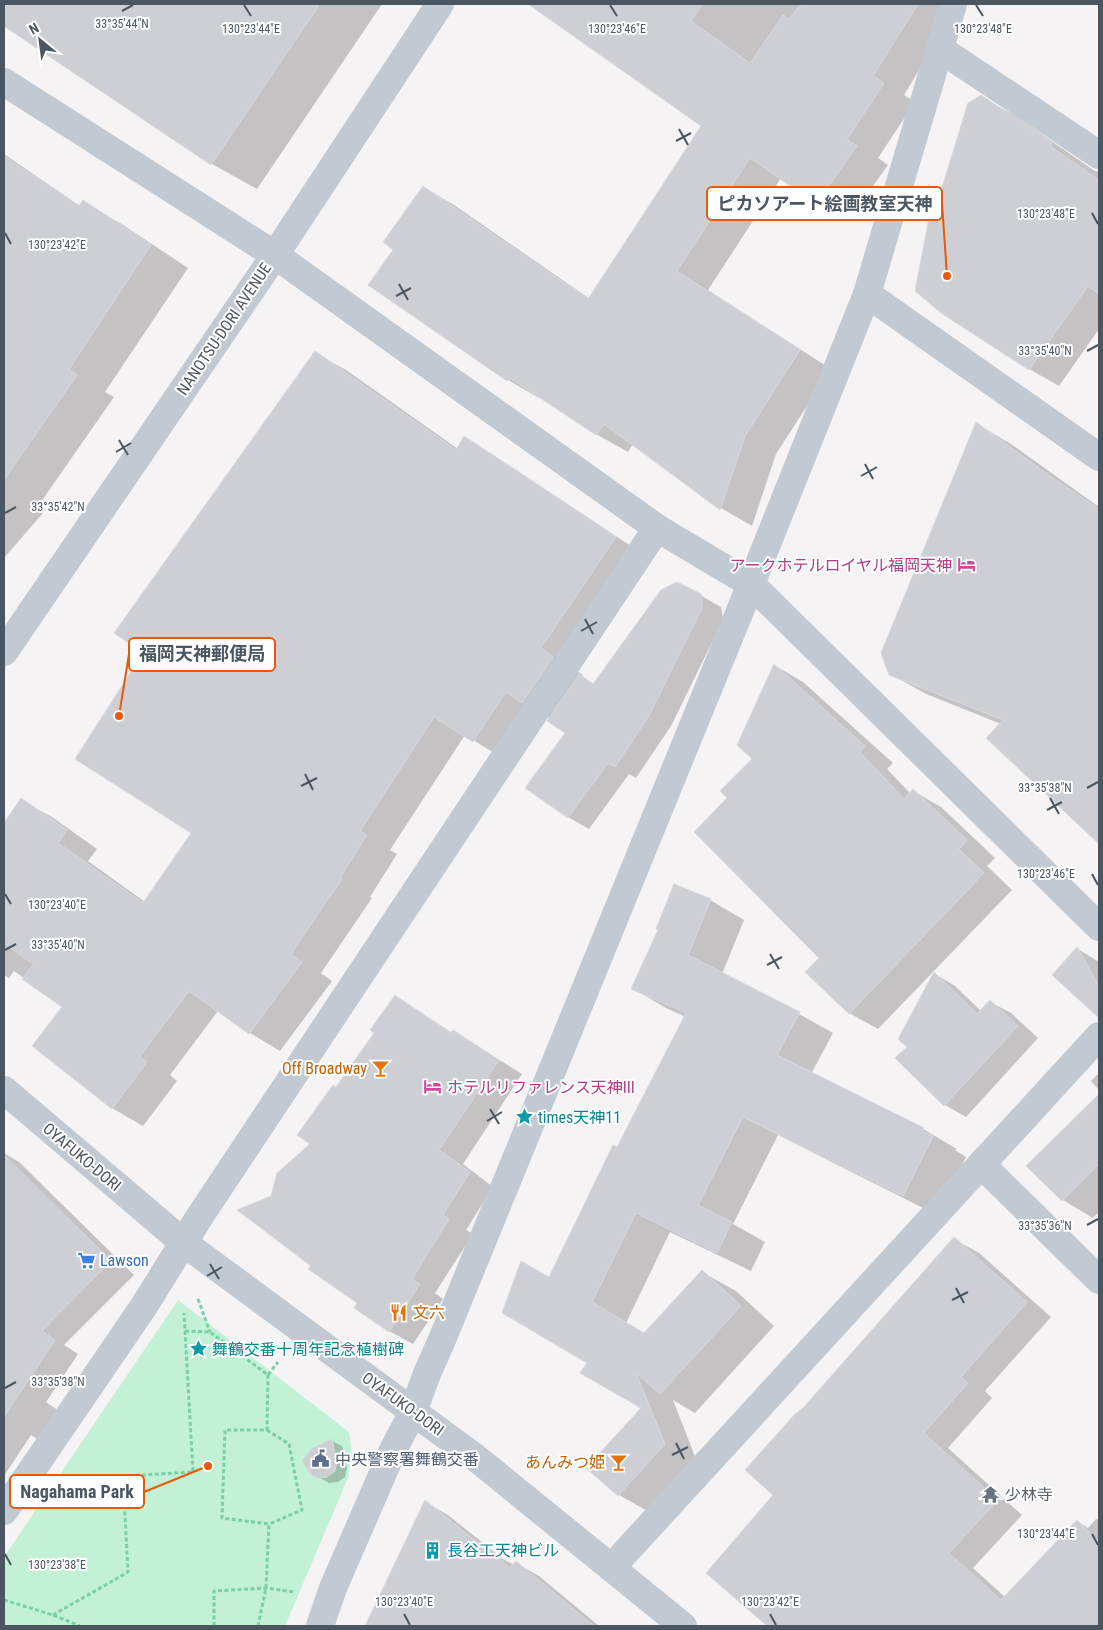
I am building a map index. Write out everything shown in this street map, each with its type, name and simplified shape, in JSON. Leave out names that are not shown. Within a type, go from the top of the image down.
[{"type":"street","name":"NANOTSU-DORI AVENUE","points":[[4,652],[275,255],[440,4]]},
{"type":"street","points":[[320,1626],[333,1588],[393,1450],[413,1412],[426,1376],[751,584],[867,294],[954,4]]},
{"type":"street","points":[[940,49],[1099,155]]},
{"type":"street","points":[[4,82],[275,255],[658,528],[751,584],[1099,927]]},
{"type":"street","points":[[867,294],[1099,457]]},
{"type":"street","points":[[4,1511],[144,1306],[200,1216],[658,528]]},
{"type":"street","points":[[611,1568],[1099,1036]]},
{"type":"street","name":"OYAFUKO-DORI","points":[[4,1090],[184,1243],[476,1458],[683,1626]]},
{"type":"street","points":[[982,1164],[1099,1280]]},
{"type":"path","points":[[53,1615],[128,1572],[123,1476],[193,1472],[184,1312]]},
{"type":"path","points":[[185,1331],[210,1332],[268,1375]]},
{"type":"path","points":[[266,1430],[268,1375],[278,1362]]},
{"type":"path","points":[[225,1430],[266,1430],[289,1444],[302,1510],[269,1524],[222,1518],[225,1430]]},
{"type":"path","points":[[258,1626],[266,1588],[269,1524]]},
{"type":"path","points":[[214,1626],[214,1591],[266,1588],[311,1594],[333,1588]]},
{"type":"path","points":[[4,1600],[53,1615],[80,1626]]},
{"type":"green space","points":[[178,1300],[349,1432],[352,1454],[348,1478],[285,1626],[4,1626],[4,1557]]},
{"type":"building","points":[[4,4],[320,4],[211,165],[4,26]]},
{"type":"building","points":[[528,4],[703,4],[691,21],[750,63],[783,15],[789,19],[801,4],[918,4],[873,76],[884,83],[847,139],[857,146],[816,204],[750,158],[677,271],[800,350],[745,436],[720,510],[604,424],[596,435],[510,378],[507,381],[368,285],[393,250],[383,242],[423,186],[588,299],[701,126]]},
{"type":"building","points":[[981,95],[1052,143],[1050,146],[1099,180],[1099,294],[1088,286],[1029,370],[941,313],[915,291],[929,218],[932,220],[968,103]]},
{"type":"building","points":[[4,156],[79,206],[83,200],[151,245],[69,369],[77,375],[4,480]]},
{"type":"building","points":[[315,351],[456,450],[464,436],[616,537],[541,648],[553,657],[522,703],[506,692],[473,742],[434,717],[360,831],[367,835],[340,878],[342,879],[291,954],[302,962],[249,1034],[189,991],[140,1056],[147,1062],[112,1109],[32,1046],[62,1007],[22,979],[33,964],[4,943],[4,823],[21,798],[67,830],[58,843],[143,903],[191,833],[75,759],[143,653],[114,633]]},
{"type":"building","points":[[976,422],[1099,509],[1099,844],[986,738],[1003,720],[889,675],[881,653]]},
{"type":"building","points":[[677,582],[701,594],[702,608],[650,714],[615,767],[608,763],[568,818],[525,788],[565,733],[547,721],[579,674],[593,684],[661,590]]},
{"type":"building","points":[[774,664],[865,746],[860,752],[904,799],[913,789],[967,840],[959,849],[984,873],[849,1014],[805,972],[819,958],[694,832],[727,798],[720,791],[752,759],[737,745]]},
{"type":"building","points":[[674,884],[711,899],[688,955],[800,1012],[777,1055],[924,1128],[922,1131],[933,1136],[903,1196],[743,1117],[698,1205],[732,1222],[717,1253],[636,1213],[592,1302],[644,1333],[702,1270],[741,1306],[660,1394],[636,1373],[665,1444],[618,1496],[586,1468],[641,1408],[580,1373],[587,1363],[502,1313],[521,1261],[549,1277],[613,1145],[617,1147],[686,1013],[631,989],[658,930],[656,929]]},
{"type":"building","points":[[1077,947],[1099,986],[1099,1018],[1052,975]]},
{"type":"building","points":[[934,972],[977,1014],[990,1000],[1018,1026],[944,1106],[895,1058],[907,1047],[898,1039]]},
{"type":"building","points":[[395,995],[450,1033],[453,1030],[499,1060],[439,1150],[470,1172],[443,1215],[449,1219],[412,1279],[420,1284],[389,1332],[354,1308],[357,1303],[308,1269],[311,1266],[237,1210],[271,1196],[277,1173],[310,1144],[297,1135],[333,1085],[336,1087],[374,1033],[370,1030]]},
{"type":"building","points":[[1099,1094],[1099,1164],[1062,1201],[1026,1166]]},
{"type":"building","points":[[4,1155],[111,1261],[42,1331],[55,1340],[4,1417]]},
{"type":"building","points":[[954,1237],[1027,1302],[961,1377],[968,1383],[924,1433],[998,1500],[949,1553],[1001,1600],[1077,1520],[1099,1542],[1099,1626],[767,1626],[706,1573],[773,1495],[745,1470],[795,1414],[803,1408]]},
{"type":"building","name":"中央警察署舞鶴交番","points":[[332,1439],[337,1462],[335,1471],[327,1477],[318,1478],[310,1474],[302,1461],[311,1449]]},
{"type":"building","points":[[425,1500],[488,1551],[490,1550],[510,1568],[516,1561],[594,1626],[365,1626]]},
{"type":"place","name":"ピカソアート絵画教室天神","points":[[947,276]]},
{"type":"place","name":"アークホテルロイヤル福岡天神","points":[[966,565]]},
{"type":"place","name":"福岡天神郵便局","points":[[119,716]]},
{"type":"place","name":"Off Broadway","points":[[381,1068]]},
{"type":"place","name":"ホテルリファレンス天神III","points":[[433,1087]]},
{"type":"place","name":"times天神11","points":[[524,1117]]},
{"type":"place","name":"Lawson","points":[[86,1260]]},
{"type":"place","name":"文六","points":[[399,1312]]},
{"type":"place","name":"舞鶴交番十周年記念植樹碑","points":[[198,1349]]},
{"type":"place","name":"中央警察署舞鶴交番","points":[[321,1459]]},
{"type":"place","name":"あんみつ姫","points":[[619,1462]]},
{"type":"place","name":"Nagahama Park","points":[[208,1466]]},
{"type":"place","name":"少林寺","points":[[991,1494]]},
{"type":"place","name":"長谷工天神ビル","points":[[433,1550]]}]
